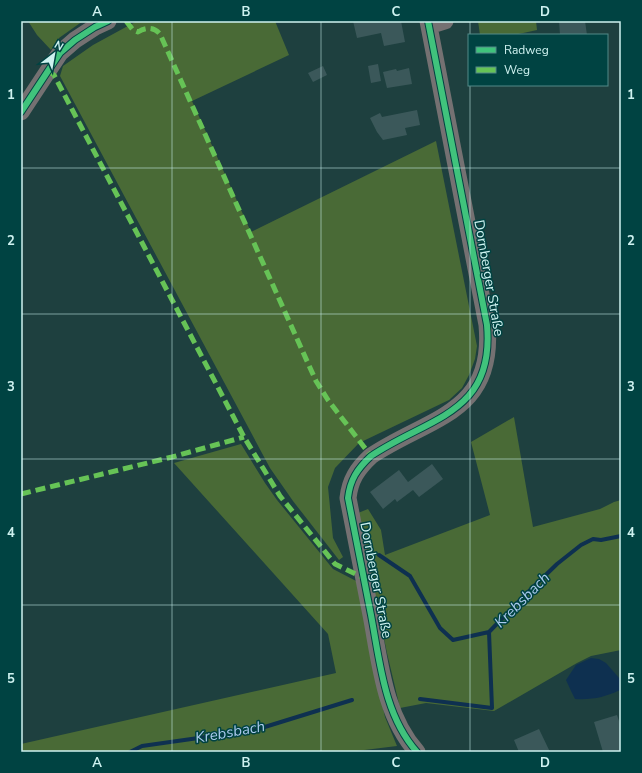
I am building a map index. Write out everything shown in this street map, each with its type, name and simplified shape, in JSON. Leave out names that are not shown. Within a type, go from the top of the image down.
[{"type":"street","points":[[21,112],[60,53],[75,40],[95,27],[108,21]]},
{"type":"street","points":[[428,23],[445,21]]},
{"type":"street","name":"Dornberger Straße","points":[[410,750],[391,709],[383,678],[348,498],[349,490],[356,473],[371,456],[444,416],[459,406],[471,394],[481,377],[488,352],[487,325],[428,23]]},
{"type":"green space","points":[[28,21],[83,21],[59,38],[51,50],[37,35]]},
{"type":"green space","points":[[137,21],[275,21],[289,55],[192,101],[251,232],[436,141],[477,346],[475,359],[462,388],[449,400],[359,443],[335,468],[328,487],[333,538],[343,557],[339,560],[293,501],[270,468],[60,76],[63,66],[93,45]]},
{"type":"green space","points":[[478,21],[536,21],[537,30],[519,34],[480,34]]},
{"type":"green space","points":[[514,417],[533,527],[600,509],[621,500],[621,650],[591,656],[494,711],[426,703],[400,708],[358,513],[368,509],[381,530],[385,555],[490,515],[471,442]]},
{"type":"green space","points":[[241,444],[277,500],[333,569],[360,583],[374,666],[385,717],[397,746],[348,752],[21,752],[21,744],[336,673],[328,634],[174,463]]},
{"type":"water","points":[[591,658],[599,659],[606,663],[620,679],[620,690],[599,698],[575,699],[566,680],[576,665]]},
{"type":"building","points":[[353,21],[401,21],[405,42],[384,46],[381,33],[357,38]]},
{"type":"building","points":[[559,21],[585,21],[587,34],[560,34]]},
{"type":"building","points":[[378,64],[381,81],[371,83],[368,66]]},
{"type":"building","points":[[323,66],[327,75],[313,82],[308,73]]},
{"type":"building","points":[[409,68],[412,84],[387,88],[383,72]]},
{"type":"building","points":[[417,110],[420,125],[405,128],[407,135],[383,140],[370,118],[380,113],[382,117]]},
{"type":"building","points":[[432,464],[443,479],[419,497],[413,490],[397,502],[395,499],[383,509],[370,492],[399,470],[408,482]]},
{"type":"building","points":[[617,715],[621,727],[621,752],[603,752],[594,722]]},
{"type":"building","points":[[539,729],[550,752],[519,752],[514,740]]},
{"type":"waterway","name":"Krebsbach","points":[[420,699],[492,708],[489,632],[557,564],[581,545],[593,539],[601,540],[621,536]]},
{"type":"waterway","points":[[379,555],[410,576],[440,628],[453,640],[489,632]]},
{"type":"waterway","name":"Krebsbach","points":[[130,752],[142,746],[255,730],[352,700]]},
{"type":"marked path","points":[[126,21],[133,30],[138,32],[150,28],[160,34],[316,381],[328,400],[371,456]]},
{"type":"marked path","points":[[48,71],[54,75],[244,437],[280,496],[335,564],[364,578]]},
{"type":"marked path","points":[[21,494],[172,457],[244,437]]},
{"type":"cycle path","points":[[21,112],[60,53],[75,40],[95,27],[108,21]]},
{"type":"cycle path","points":[[417,752],[397,722],[385,687],[348,498],[352,480],[371,456],[435,421],[454,409],[469,395],[480,378],[487,355],[487,325],[428,21]]}]
